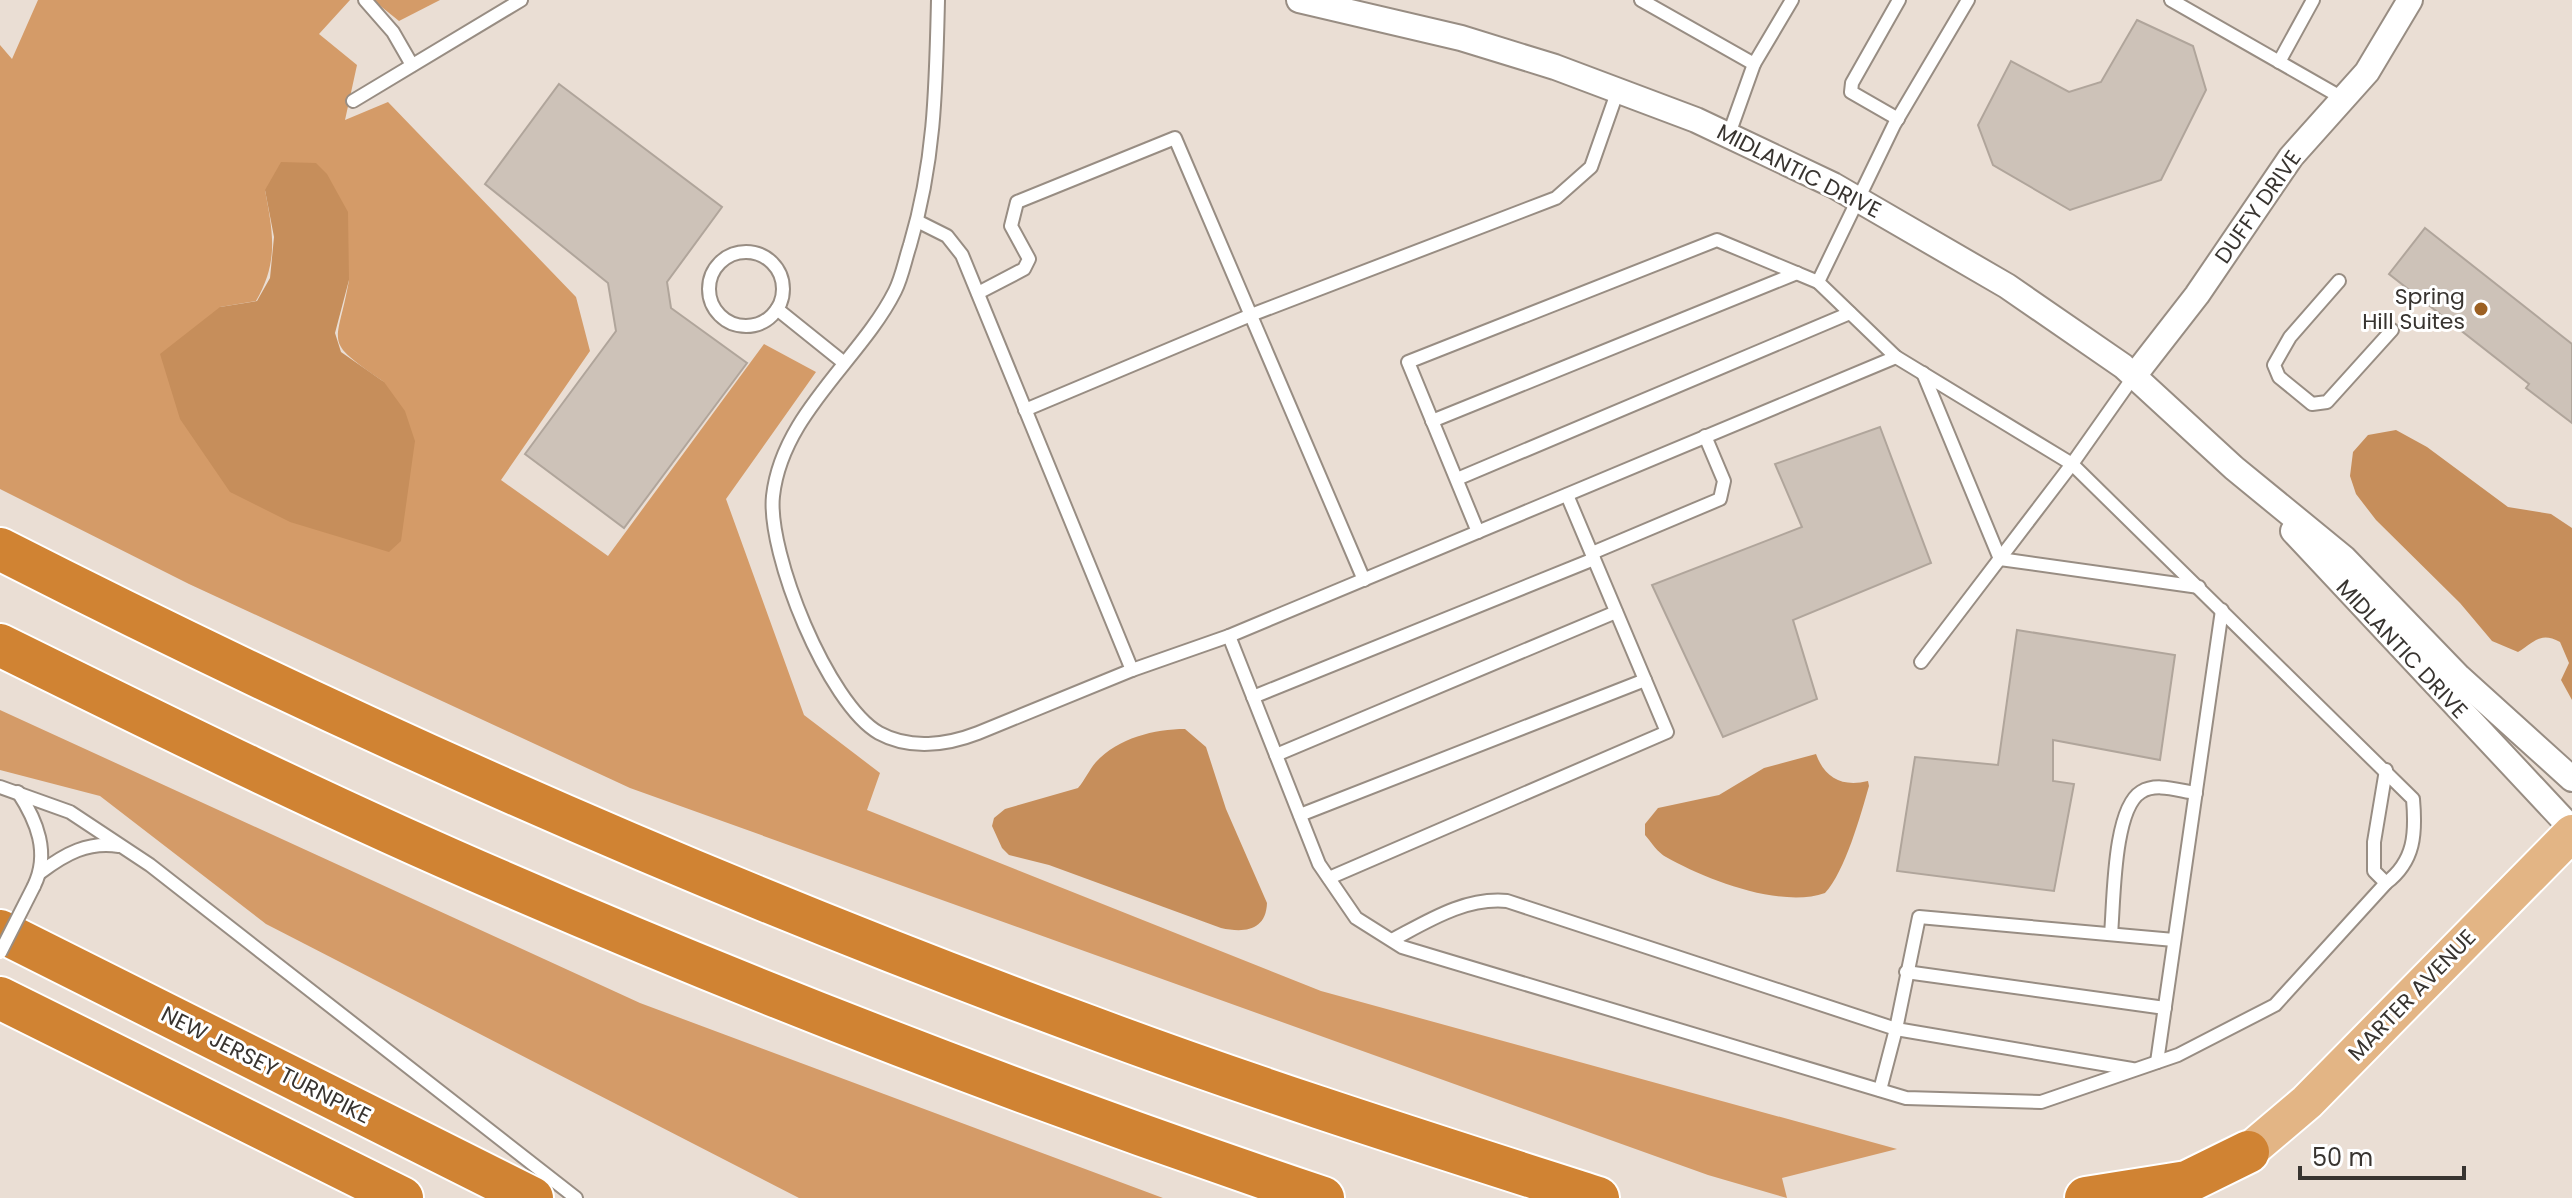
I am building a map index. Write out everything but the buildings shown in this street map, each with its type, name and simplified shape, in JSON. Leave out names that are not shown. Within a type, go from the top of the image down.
[{"type":"highway","points":[[0,549],[300,697],[752,895],[1088,1026],[1342,1116],[1598,1198]]},
{"type":"highway","points":[[0,645],[391,832],[742,983],[1152,1140],[1323,1198]]},
{"type":"highway","name":"NEW JERSEY TURNPIKE","points":[[0,931],[532,1198]]},
{"type":"highway","points":[[0,998],[353,1181],[402,1198]]},
{"type":"highway","points":[[2086,1198],[2187,1182],[2248,1152]]},
{"type":"main road","name":"MARTER AVENUE","points":[[2248,1152],[2307,1102],[2572,831]]},
{"type":"street","name":"MIDLANTIC DRIVE","points":[[1299,0],[1446,34],[1618,90],[1729,134],[1859,200],[2047,312],[2134,376],[2234,468],[2344,558],[2459,677],[2572,779]]},
{"type":"street","name":"DUFFY DRIVE","points":[[2134,376],[2197,295],[2291,157],[2367,72],[2410,0]]},
{"type":"street","name":"MIDLANTIC DRIVE","points":[[2234,468],[2572,831]]},
{"type":"lane","points":[[365,0],[393,32],[412,65]]},
{"type":"lane","points":[[353,101],[521,0]]},
{"type":"lane","points":[[938,0],[935,125],[917,221],[896,290],[803,418],[790,444],[772,498],[783,567],[821,663],[859,716],[879,733],[927,745],[953,743],[1132,670],[1229,636],[1896,357]]},
{"type":"lane","points":[[1641,0],[1754,64]]},
{"type":"lane","points":[[1729,134],[1754,64],[1792,0]]},
{"type":"lane","points":[[1898,119],[1851,92],[1852,83],[1899,0]]},
{"type":"lane","points":[[1818,282],[1898,119],[1968,0]]},
{"type":"lane","points":[[2171,0],[2344,99]]},
{"type":"lane","points":[[2279,62],[2313,0]]},
{"type":"lane","points":[[1025,410],[1251,315],[1556,198],[1591,167],[1618,90]]},
{"type":"lane","points":[[978,293],[1024,269],[1029,259],[1011,226],[1017,202],[1175,138],[1364,580]]},
{"type":"lane","points":[[917,221],[953,241],[978,293],[1132,670]]},
{"type":"lane","points":[[1229,636],[1300,815],[1329,878],[1356,918],[1402,947],[1906,1098],[2041,1102],[2157,1062],[2275,1005],[2386,883],[2402,871],[2415,831],[2413,799],[2072,464],[1896,357],[1818,282],[1717,240],[1408,362],[1478,532]]},
{"type":"lane","points":[[741,252],[765,256],[780,274],[783,286],[777,309],[758,324],[746,325],[723,317],[710,297],[713,273],[729,256],[741,252]]},
{"type":"lane","points":[[1432,421],[1797,273]]},
{"type":"lane","points":[[2339,281],[2290,337],[2274,365],[2279,377],[2312,404],[2327,402],[2392,330]]},
{"type":"lane","points":[[777,309],[843,362]]},
{"type":"lane","points":[[1457,479],[1850,313]]},
{"type":"lane","points":[[1923,373],[2000,559]]},
{"type":"lane","points":[[1921,662],[2072,464],[2134,376]]},
{"type":"lane","points":[[1253,697],[1593,556],[1720,499],[1724,481],[1705,436]]},
{"type":"lane","points":[[1329,878],[1667,732],[1567,495]]},
{"type":"lane","points":[[2000,559],[2199,587]]},
{"type":"lane","points":[[2157,1062],[2222,610]]},
{"type":"lane","points":[[1276,755],[1616,612]]},
{"type":"lane","points":[[1300,815],[1645,680]]},
{"type":"lane","points":[[2386,770],[2374,842],[2374,871],[2386,883]]},
{"type":"lane","points":[[0,787],[70,812],[126,848],[576,1198]]},
{"type":"lane","points":[[2111,934],[2122,822],[2133,802],[2139,793],[2155,787],[2196,793]]},
{"type":"lane","points":[[0,953],[41,872],[38,830],[18,792]]},
{"type":"lane","points":[[41,872],[74,851],[90,845],[126,848]]},
{"type":"lane","points":[[1392,940],[1446,912],[1487,899],[1507,901],[1896,1029],[2136,1070]]},
{"type":"lane","points":[[1880,1090],[1919,917],[2174,940]]},
{"type":"lane","points":[[1906,972],[2165,1008]]},
{"type":"shaded area","points":[[38,0],[350,0],[319,34],[357,65],[345,120],[388,102],[576,297],[590,351],[501,480],[608,556],[764,344],[816,372],[726,499],[804,715],[880,773],[867,810],[1321,991],[1897,1149],[1782,1178],[1787,1198],[1708,1175],[630,788],[189,584],[0,489],[0,45],[12,59]],"holes":[[[265,190],[349,280],[338,340],[350,357],[384,382],[220,307],[256,301],[263,287],[272,247]]]},
{"type":"shaded area","points":[[373,0],[440,0],[399,21]]},
{"type":"shaded area","points":[[281,162],[316,163],[327,174],[348,212],[349,280],[335,333],[341,352],[384,382],[405,411],[415,441],[401,541],[389,552],[290,522],[230,492],[180,419],[160,354],[220,307],[257,301],[270,278],[274,237],[265,190]]},
{"type":"shaded area","points":[[2396,430],[2427,447],[2508,507],[2551,514],[2572,528],[2572,700],[2561,680],[2569,663],[2560,642],[2542,638],[2518,652],[2492,641],[2460,603],[2376,520],[2356,494],[2350,476],[2353,452],[2368,435]]},
{"type":"shaded area","points":[[0,710],[640,1003],[1163,1198],[799,1198],[266,924],[100,796],[0,770]]},
{"type":"shaded area","points":[[1185,729],[1206,747],[1226,809],[1267,903],[1266,912],[1258,925],[1245,930],[1221,928],[1049,865],[1009,855],[1002,848],[992,826],[994,818],[1005,809],[1078,788],[1096,762],[1126,741],[1149,733]]},
{"type":"shaded area","points":[[1816,754],[1824,770],[1836,779],[1851,783],[1868,781],[1869,786],[1846,857],[1825,893],[1787,897],[1722,882],[1663,855],[1645,835],[1645,824],[1658,808],[1719,795],[1764,768]]},
{"type":"place","name":"Spring Hill Suites","points":[[2481,309]]}]
